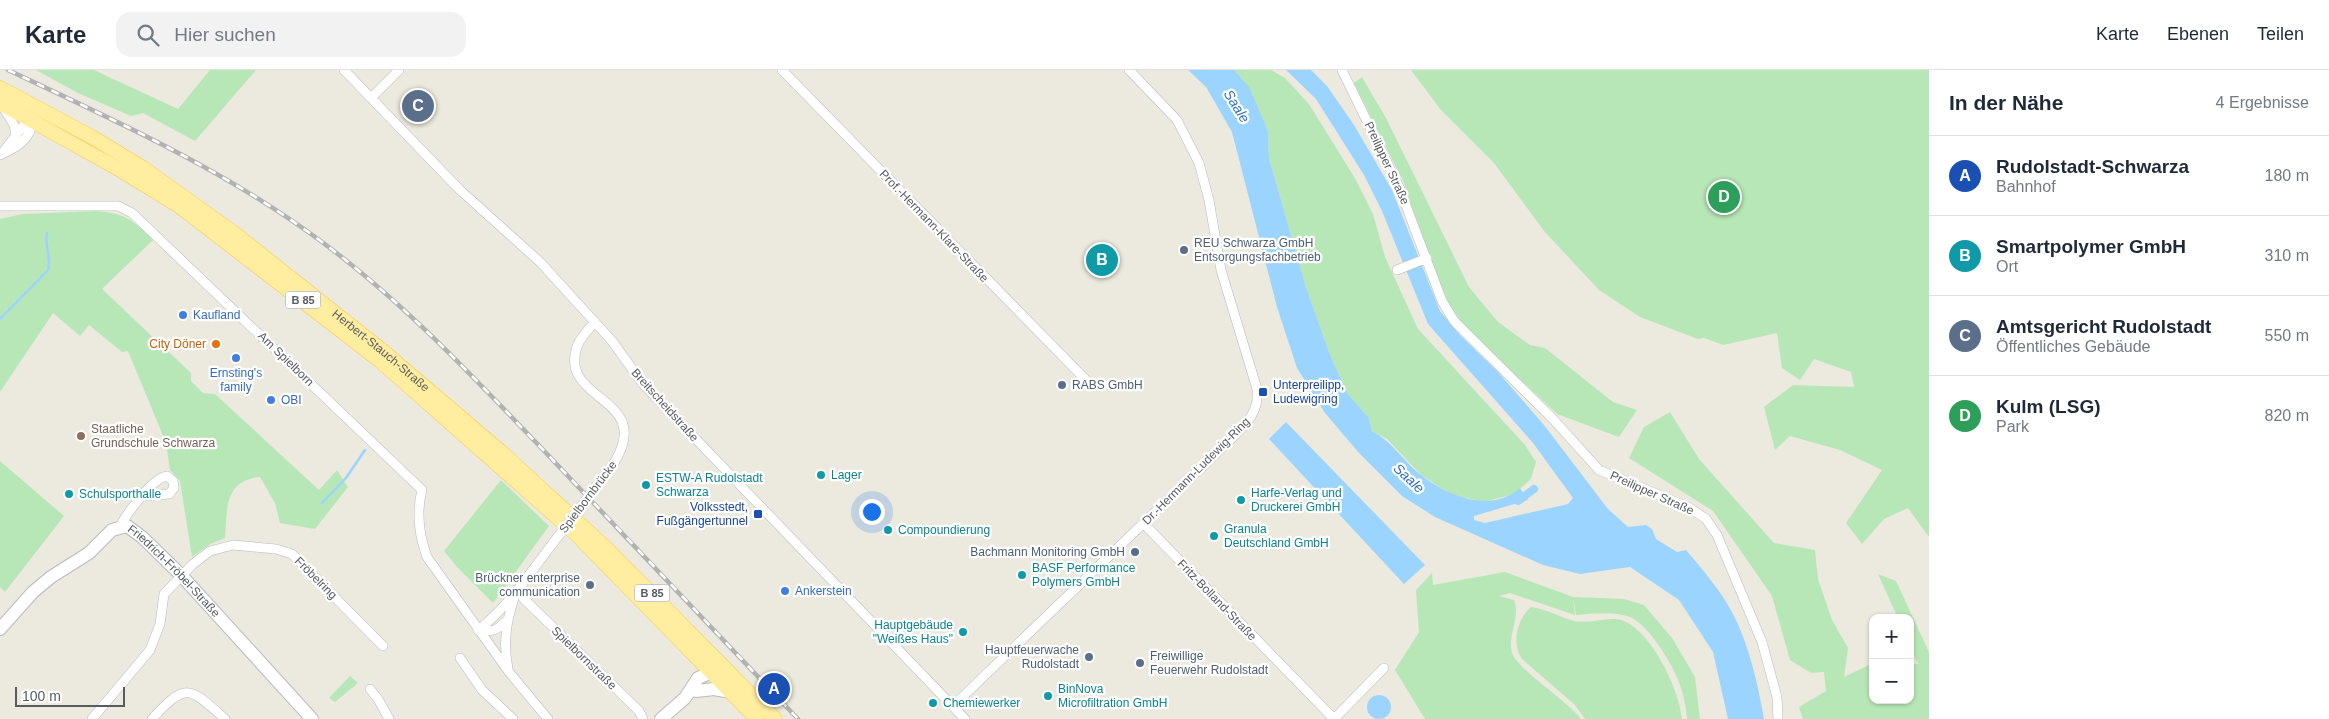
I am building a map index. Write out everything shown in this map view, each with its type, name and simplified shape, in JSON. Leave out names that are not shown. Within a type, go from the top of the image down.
[{"type":"main road","name":"Herbert-Stauch-Straße","points":[[0,88],[101,142],[160,179],[234,233],[384,352],[500,450],[606,548],[716,668]]},
{"type":"main road","name":"Herbert-Stauch-Straße","points":[[0,103],[122,171],[179,206],[379,360],[576,534],[689,649],[716,668]]},
{"type":"main road","points":[[28,103],[32,120],[49,114]]},
{"type":"main road","name":"B 85","points":[[716,668],[731,692],[757,719]]},
{"type":"main road","name":"B 85","points":[[716,668],[775,719]]},
{"type":"street","name":"Breitscheidstraße","points":[[344,70],[460,190],[540,262],[612,341],[643,384],[965,719]]},
{"type":"street","points":[[371,98],[399,70]]},
{"type":"street","name":"Prof.-Hermann-Klare-Straße","points":[[782,70],[1087,381]]},
{"type":"street","name":"Dr.-Hermann-Ludewig-Ring","points":[[954,706],[1246,423],[1257,405],[1258,395],[1221,270],[1209,200],[1198,164],[1177,120],[1129,70]]},
{"type":"street","name":"Preilipper Straße","points":[[1342,70],[1399,187],[1424,259],[1442,300],[1454,321],[1553,419],[1599,470],[1690,508],[1706,519],[1717,535],[1760,635],[1777,697],[1778,719]]},
{"type":"street","points":[[0,103],[11,119],[16,136]]},
{"type":"street","points":[[0,155],[32,120]]},
{"type":"street","points":[[0,155],[17,146],[28,137],[32,120]]},
{"type":"street","name":"Am Spielborn","points":[[0,206],[118,206],[132,213],[422,490],[418,516],[421,539],[427,557],[478,630]]},
{"type":"street","points":[[1400,269],[1424,259]]},
{"type":"street","name":"Spielbornbrücke","points":[[509,672],[505,652],[506,621],[550,547],[622,451],[624,440],[621,418],[610,404],[590,391],[576,370],[575,356],[579,342],[595,322]]},
{"type":"street","points":[[120,526],[136,503],[144,496]]},
{"type":"street","name":"Fritz-Bolland-Straße","points":[[1143,524],[1334,719],[1384,668]]},
{"type":"street","name":"Friedrich-Fröbel-Straße","points":[[0,629],[42,584],[61,569],[82,558],[108,533],[120,526],[133,529],[181,575],[312,719]]},
{"type":"street","name":"Fröbelring","points":[[92,719],[150,650],[160,624],[164,594],[181,575],[210,551],[221,547],[233,545],[284,550],[301,562],[383,646]]},
{"type":"street","name":"Spielbornbrücke","points":[[478,630],[519,597]]},
{"type":"street","name":"Spielbornstraße","points":[[519,597],[639,711],[643,719]]},
{"type":"street","points":[[478,630],[493,631],[499,629],[506,621]]},
{"type":"street","points":[[478,630],[509,672],[548,719]]},
{"type":"street","points":[[689,649],[694,666],[695,687]]},
{"type":"street","points":[[460,658],[501,716],[513,719]]},
{"type":"street","points":[[661,719],[685,698],[695,687],[701,676],[716,668]]},
{"type":"street","points":[[695,687],[731,692]]},
{"type":"street","points":[[370,688],[389,719]]},
{"type":"street","points":[[152,719],[171,698],[186,692],[199,696],[225,719]]},
{"type":"green space","points":[[36,70],[94,70],[178,109],[210,70],[256,70],[195,141],[143,113],[131,116],[78,93]]},
{"type":"green space","points":[[1234,70],[1271,70],[1285,78],[1309,104],[1356,180],[1373,214],[1385,257],[1418,329],[1525,445],[1536,462],[1531,479],[1514,494],[1484,502],[1452,495],[1421,475],[1387,439],[1372,431],[1369,418],[1347,393],[1329,352],[1306,287],[1269,158],[1268,131]]},
{"type":"green space","points":[[1411,70],[1929,70],[1929,537],[1908,508],[1884,519],[1862,544],[1846,523],[1882,470],[1840,450],[1790,436],[1775,450],[1764,407],[1793,385],[1854,387],[1851,372],[1814,359],[1800,380],[1782,368],[1777,333],[1723,345],[1704,338],[1698,339],[1640,317],[1599,290],[1544,231],[1494,163],[1441,110]]},
{"type":"green space","points":[[1362,77],[1386,118],[1469,287],[1498,322],[1530,345],[1545,348],[1613,402],[1637,410],[1619,437],[1557,414],[1466,328],[1450,306],[1429,257],[1404,183],[1354,83]]},
{"type":"green space","points":[[96,211],[115,214],[128,219],[153,240],[102,289],[191,373],[191,381],[203,393],[215,394],[319,490],[337,470],[348,487],[315,529],[280,523],[275,503],[260,477],[248,479],[234,490],[230,498],[227,507],[225,538],[210,544],[192,557],[180,481],[170,470],[166,443],[128,351],[122,352],[89,325],[80,336],[53,313],[0,392],[0,219],[23,214]]},
{"type":"green space","points":[[1670,412],[1699,459],[1774,543],[1815,550],[1818,579],[1832,620],[1848,648],[1844,677],[1869,665],[1869,704],[1914,704],[1914,664],[1918,664],[1914,655],[1914,620],[1929,652],[1929,719],[1803,719],[1799,707],[1826,691],[1824,672],[1811,673],[1790,660],[1772,596],[1713,511],[1629,458],[1644,427]]},
{"type":"green space","points":[[0,461],[64,516],[5,592],[0,587]]},
{"type":"green space","points":[[501,480],[549,526],[493,603],[457,567],[444,551]]},
{"type":"green space","points":[[1505,572],[1573,597],[1575,615],[1510,593],[1499,596],[1514,600],[1516,606],[1511,646],[1516,660],[1581,719],[1425,719],[1395,670],[1419,632],[1416,590],[1432,573],[1433,585]]},
{"type":"green space","points":[[1878,574],[1896,581],[1911,614],[1896,614]]},
{"type":"green space","points":[[1573,597],[1624,599],[1644,605],[1672,638],[1695,677],[1700,719],[1687,719],[1684,697],[1677,677],[1660,646],[1645,628],[1637,621],[1623,615],[1603,613],[1576,615]]},
{"type":"green space","points":[[1531,607],[1542,609],[1574,621],[1585,622],[1616,619],[1628,623],[1640,632],[1650,644],[1669,675],[1680,706],[1682,719],[1585,719],[1575,705],[1522,659],[1519,653],[1516,639],[1517,632],[1522,618]]},
{"type":"green space","points":[[350,676],[358,683],[335,702],[329,698]]},
{"type":"water","name":"Saale","points":[[1188,70],[1234,70],[1249,87],[1268,131],[1269,158],[1306,287],[1329,352],[1347,393],[1369,418],[1372,431],[1392,446],[1421,475],[1444,490],[1469,499],[1483,501],[1496,500],[1508,496],[1520,488],[1528,500],[1474,516],[1474,520],[1485,523],[1568,504],[1573,498],[1533,443],[1428,324],[1382,211],[1364,175],[1316,99],[1286,70],[1311,70],[1327,86],[1354,125],[1392,190],[1440,311],[1460,335],[1498,372],[1544,425],[1608,509],[1628,527],[1646,525],[1652,529],[1656,539],[1677,552],[1686,550],[1717,588],[1732,612],[1743,637],[1756,678],[1764,719],[1728,719],[1713,652],[1679,600],[1630,567],[1580,574],[1543,565],[1435,517],[1402,496],[1359,453],[1325,413],[1297,368],[1277,307],[1232,132],[1206,87]]},
{"type":"water","points":[[1286,422],[1425,565],[1404,584],[1269,439]]},
{"type":"water","points":[[1379,695],[1388,698],[1391,707],[1388,716],[1379,719],[1370,716],[1367,707],[1370,698]]},
{"type":"waterway","points":[[0,319],[48,270],[47,233]]},
{"type":"waterway","points":[[322,503],[346,478],[365,450]]},
{"type":"waterway","points":[[1518,501],[1534,489]]},
{"type":"railway","points":[[8,70],[129,128],[208,169],[285,216],[353,266],[383,291],[467,371],[798,719]]},
{"type":"place","name":"Amtsgericht Rudolstadt","points":[[418,106]]},
{"type":"place","name":"Kulm (LSG)","points":[[1724,197]]},
{"type":"place","name":"REU Schwarza GmbH Entsorgungsfachbetrieb","points":[[1184,250]]},
{"type":"place","name":"Smartpolymer GmbH","points":[[1102,260]]},
{"type":"place","name":"Kaufland","points":[[183,315]]},
{"type":"place","name":"City Döner","points":[[216,344]]},
{"type":"place","name":"Ernsting's family","points":[[236,358]]},
{"type":"place","name":"RABS GmbH","points":[[1062,385]]},
{"type":"place","name":"Unterpreilipp, Ludewigring","points":[[1263,392]]},
{"type":"place","name":"OBI","points":[[271,400]]},
{"type":"place","name":"Staatliche Grundschule Schwarza","points":[[81,436]]},
{"type":"place","name":"Lager","points":[[821,475]]},
{"type":"place","name":"ESTW-A Rudolstadt Schwarza","points":[[646,485]]},
{"type":"place","name":"Schulsporthalle","points":[[69,494]]},
{"type":"place","name":"Harfe-Verlag und Druckerei GmbH","points":[[1241,500]]},
{"type":"place","name":"Volksstedt, Fußgängertunnel","points":[[758,514]]},
{"type":"place","name":"Compoundierung","points":[[888,530]]},
{"type":"place","name":"Granula Deutschland GmbH","points":[[1214,536]]},
{"type":"place","name":"Bachmann Monitoring GmbH","points":[[1135,552]]},
{"type":"place","name":"BASF Performance Polymers GmbH","points":[[1022,575]]},
{"type":"place","name":"Brückner enterprise communication","points":[[590,585]]},
{"type":"place","name":"Ankerstein","points":[[785,591]]},
{"type":"place","name":"Hauptgebäude \"Weißes Haus\"","points":[[963,632]]},
{"type":"place","name":"Hauptfeuerwache Rudolstadt","points":[[1089,657]]},
{"type":"place","name":"Freiwillige Feuerwehr Rudolstadt","points":[[1140,663]]},
{"type":"place","name":"Rudolstadt-Schwarza","points":[[774,689]]},
{"type":"place","name":"BinNova Microfiltration GmbH","points":[[1048,696]]},
{"type":"place","name":"Chemiewerker","points":[[933,703]]}]
